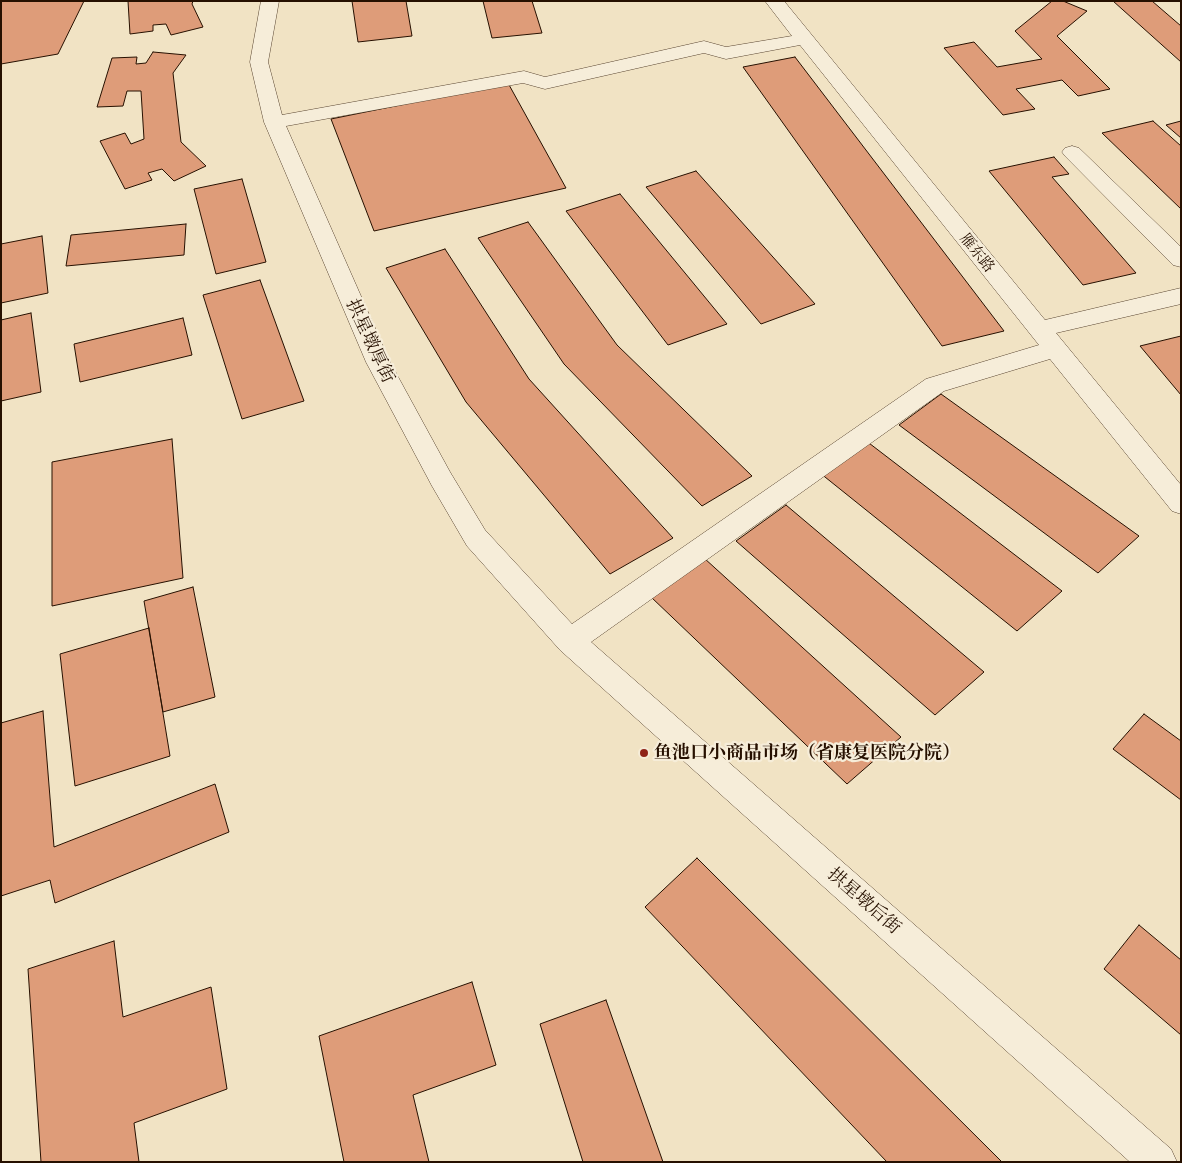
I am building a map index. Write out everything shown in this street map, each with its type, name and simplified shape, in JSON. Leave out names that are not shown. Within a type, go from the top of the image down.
[{"type":"street","name":"拱星墩厚街","points":[[270,1],[259,62],[274,122],[378,362],[441,479],[476,538],[570,641]]},
{"type":"street","name":"雁东路","points":[[774,1],[1181,504]]},
{"type":"street","points":[[274,122],[524,77],[545,84],[704,47],[726,53],[804,39]]},
{"type":"street","points":[[1072,152],[1181,260]]},
{"type":"street","points":[[1039,329],[1181,296]]},
{"type":"street","points":[[570,641],[934,385],[1055,349]]},
{"type":"street","name":"拱星墩后街","points":[[570,641],[1158,1162]]},
{"type":"building","points":[[1,1],[84,1],[58,54],[1,64]]},
{"type":"building","points":[[128,1],[193,1],[192,4],[203,27],[171,35],[166,24],[153,25],[153,31],[130,34]]},
{"type":"building","points":[[352,1],[406,1],[412,36],[358,42]]},
{"type":"building","points":[[483,1],[532,1],[542,33],[492,38]]},
{"type":"building","points":[[1052,1],[1063,1],[1087,11],[1057,36],[1110,89],[1078,96],[1062,80],[1016,89],[1035,109],[1003,115],[944,48],[974,42],[997,67],[1042,59],[1015,31]]},
{"type":"building","points":[[1113,1],[1152,1],[1181,26],[1181,62]]},
{"type":"building","points":[[153,52],[186,55],[173,73],[181,142],[206,166],[174,181],[162,169],[148,173],[152,180],[125,189],[100,141],[125,133],[131,144],[144,139],[141,91],[127,91],[123,106],[97,107],[112,58],[137,57],[136,64],[146,63]]},
{"type":"building","points":[[795,57],[1004,331],[942,346],[743,67]]},
{"type":"building","points":[[508,83],[566,188],[374,231],[331,119]]},
{"type":"building","points":[[1153,121],[1181,146],[1181,209],[1102,133]]},
{"type":"building","points":[[1181,121],[1181,138],[1166,125]]},
{"type":"building","points":[[1054,157],[1069,174],[1052,177],[1136,273],[1083,285],[989,171]]},
{"type":"building","points":[[696,171],[815,304],[761,324],[646,187]]},
{"type":"building","points":[[242,179],[266,262],[216,274],[194,189]]},
{"type":"building","points":[[620,194],[727,324],[668,345],[566,211]]},
{"type":"building","points":[[528,222],[617,345],[752,476],[702,506],[564,364],[478,238]]},
{"type":"building","points":[[186,224],[184,255],[66,266],[71,235]]},
{"type":"building","points":[[42,236],[48,293],[1,303],[1,244]]},
{"type":"building","points":[[445,249],[529,379],[673,538],[610,574],[466,402],[386,268]]},
{"type":"building","points":[[260,280],[304,401],[242,419],[203,295]]},
{"type":"building","points":[[31,313],[41,392],[1,401],[1,320]]},
{"type":"building","points":[[183,318],[192,355],[80,382],[74,344]]},
{"type":"building","points":[[1181,336],[1181,395],[1140,346]]},
{"type":"building","points":[[941,394],[1139,536],[1098,573],[899,425]]},
{"type":"building","points":[[172,439],[183,578],[52,606],[52,462]]},
{"type":"building","points":[[865,440],[1062,591],[1017,631],[820,473]]},
{"type":"building","points":[[786,505],[984,672],[935,715],[736,541]]},
{"type":"building","points":[[704,558],[901,737],[847,784],[651,597]]},
{"type":"building","points":[[193,587],[215,697],[163,712],[144,601]]},
{"type":"building","points":[[149,628],[170,756],[75,786],[60,654]]},
{"type":"building","points":[[43,711],[54,847],[215,784],[229,832],[55,903],[50,880],[1,896],[1,723]]},
{"type":"building","points":[[1144,714],[1181,741],[1181,800],[1113,749]]},
{"type":"building","points":[[697,858],[1002,1162],[887,1162],[645,907]]},
{"type":"building","points":[[1139,925],[1181,960],[1181,1035],[1104,969]]},
{"type":"building","points":[[114,941],[123,1017],[211,987],[227,1089],[134,1123],[139,1162],[41,1162],[28,969]]},
{"type":"building","points":[[472,982],[496,1065],[413,1095],[429,1162],[344,1162],[319,1036]]},
{"type":"building","points":[[606,1000],[663,1162],[583,1162],[540,1024]]},
{"type":"place","name":"鱼池口小商品市场（省康复医院分院）","points":[[644,753]]}]
